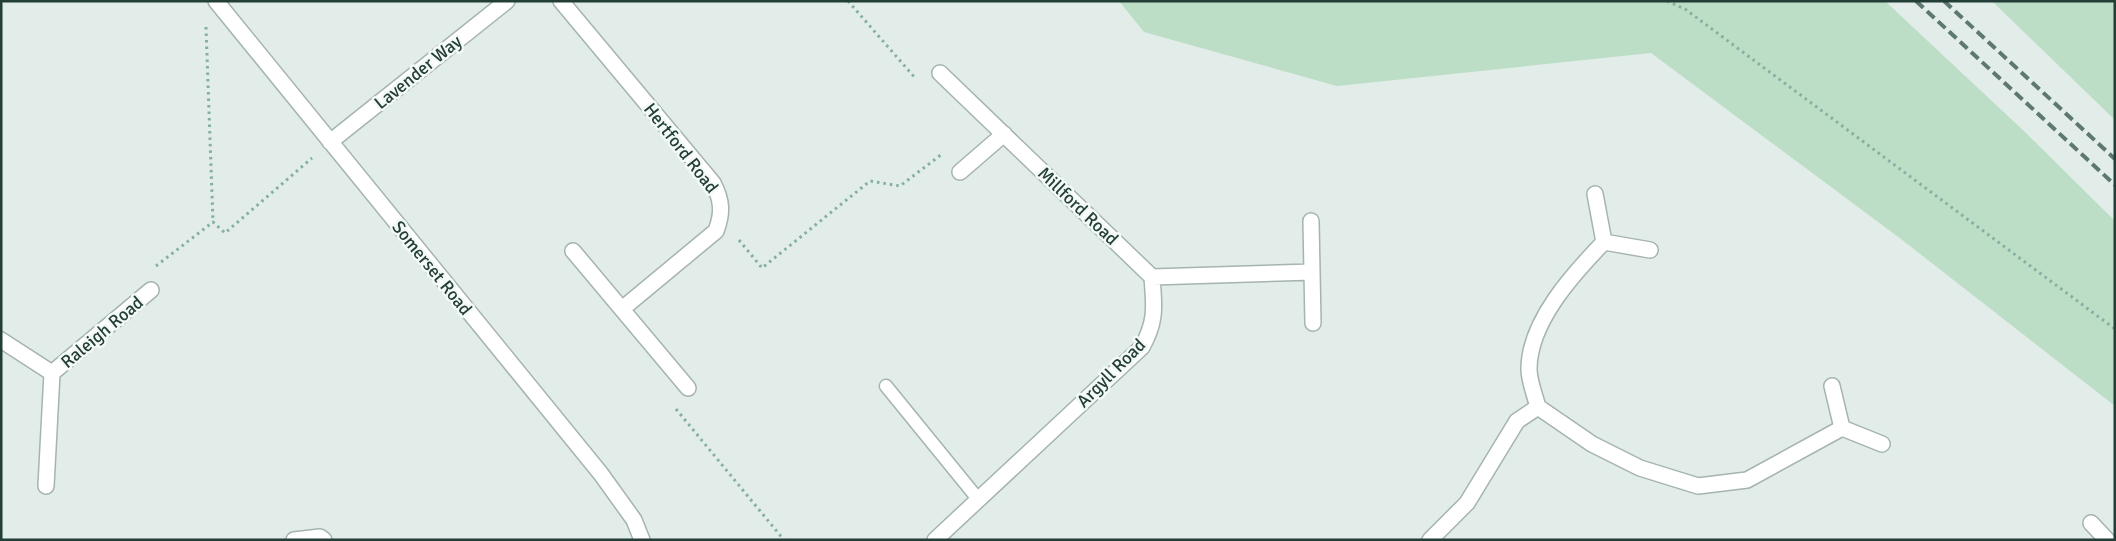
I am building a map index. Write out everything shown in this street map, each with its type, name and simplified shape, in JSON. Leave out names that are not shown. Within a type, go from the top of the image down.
[{"type":"street","name":"Somerset Road","points":[[216,1],[601,474],[634,520],[642,540]]},
{"type":"street","name":"Lavender Way","points":[[330,142],[507,1]]},
{"type":"street","name":"Hertford Road","points":[[561,1],[713,183],[720,198],[721,218],[716,230],[707,240],[622,309]]},
{"type":"street","name":"Millford Road","points":[[940,73],[1152,277]]},
{"type":"street","points":[[960,172],[1004,134]]},
{"type":"street","points":[[1595,194],[1604,242]]},
{"type":"street","points":[[1312,221],[1312,323]]},
{"type":"street","points":[[1604,242],[1650,250]]},
{"type":"street","points":[[1604,242],[1573,274],[1536,332],[1529,370],[1538,407],[1592,444],[1640,468],[1698,486],[1747,480],[1842,428]]},
{"type":"street","points":[[573,251],[688,388]]},
{"type":"street","points":[[1152,277],[1312,272]]},
{"type":"street","name":"Argyll Road","points":[[935,540],[1142,347],[1152,329],[1155,308],[1152,277]]},
{"type":"street","name":"Raleigh Road","points":[[46,486],[52,374],[151,290]]},
{"type":"street","name":"Raleigh Road","points":[[1,340],[52,374]]},
{"type":"street","points":[[1832,386],[1842,428]]},
{"type":"street","points":[[1430,540],[1467,503],[1517,421],[1538,407]]},
{"type":"street","points":[[1842,428],[1882,444]]},
{"type":"street","points":[[2091,523],[2107,540]]},
{"type":"street","points":[[294,540],[320,537],[324,540]]},
{"type":"lane","points":[[886,386],[978,499]]},
{"type":"path","points":[[848,1],[923,87],[940,73]]},
{"type":"path","points":[[1667,1],[1685,9],[2115,329]]},
{"type":"path","points":[[206,20],[213,222],[225,233],[330,142]]},
{"type":"path","points":[[721,218],[762,268],[870,181],[900,186],[944,152],[960,172]]},
{"type":"path","points":[[151,290],[142,277],[213,222]]},
{"type":"path","points":[[688,388],[671,404],[784,540]]},
{"type":"green space","points":[[1119,1],[1885,1],[2026,133],[2115,221],[2115,406],[1901,239],[1651,53],[1337,86],[1144,32]]},
{"type":"green space","points":[[1992,1],[2115,1],[2115,120]]},
{"type":"railway","points":[[1916,1],[2115,185]]},
{"type":"railway","points":[[1944,1],[2115,159]]}]
